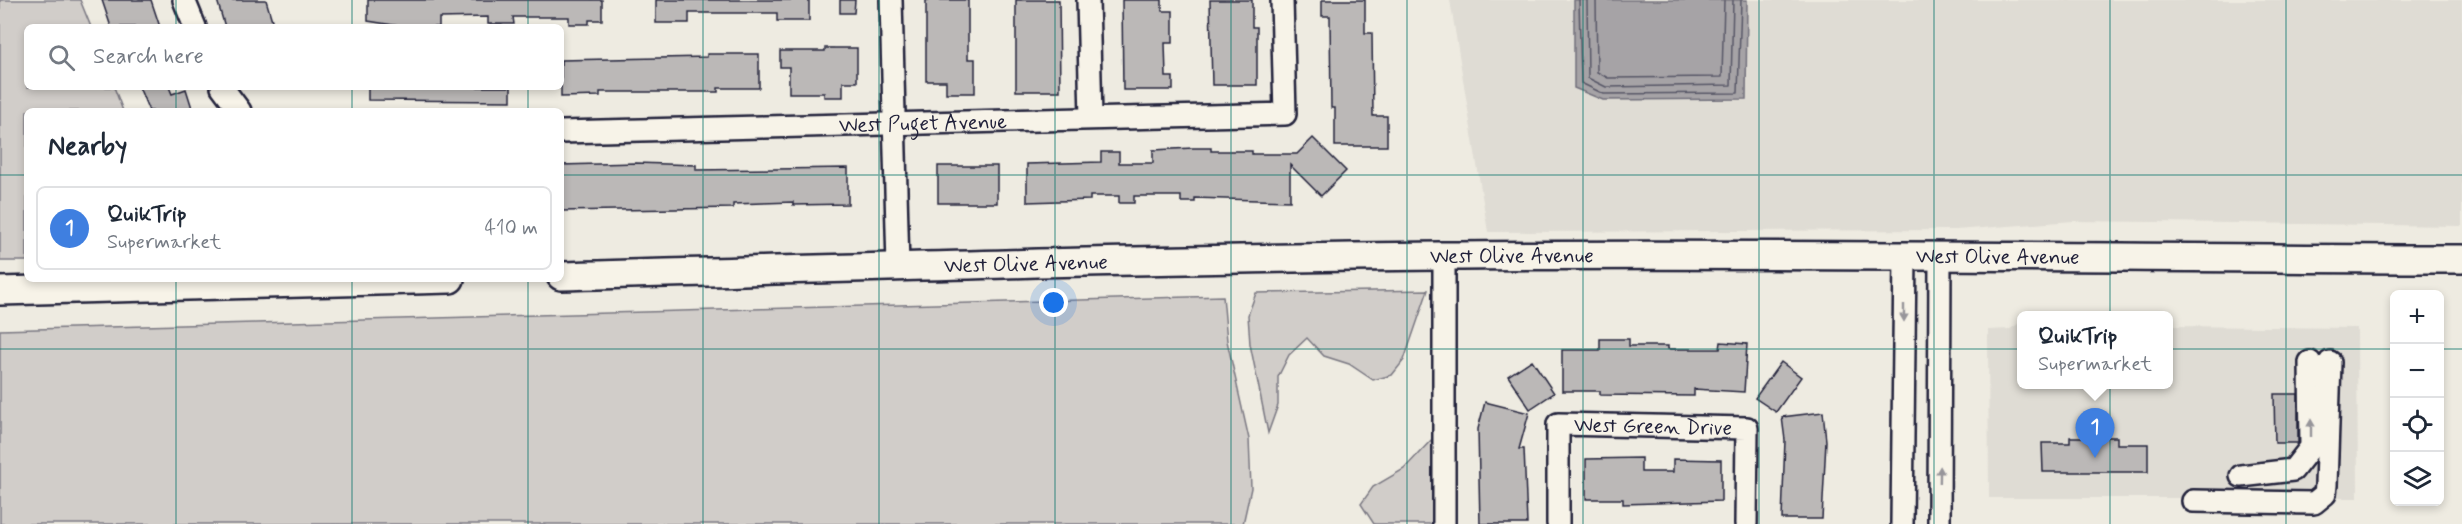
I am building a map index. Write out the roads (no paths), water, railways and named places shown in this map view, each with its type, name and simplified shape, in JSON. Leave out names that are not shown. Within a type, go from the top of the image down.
[{"type":"main road","name":"West Olive Avenue","points":[[564,276],[1444,256],[1940,255],[2462,259]]},
{"type":"main road","points":[[0,291],[338,282]]},
{"type":"street","points":[[184,0],[194,24]]},
{"type":"street","points":[[891,0],[898,267]]},
{"type":"street","points":[[1088,0],[1091,118]]},
{"type":"street","name":"West Puget Avenue","points":[[564,132],[1285,114],[1282,0]]},
{"type":"street","points":[[224,90],[238,108]]},
{"type":"street","points":[[1902,524],[1905,255]]},
{"type":"street","points":[[1939,524],[1940,255]]},
{"type":"street","points":[[1444,256],[1446,287],[1442,314],[1444,524]]},
{"type":"street","points":[[2193,501],[2314,503],[2321,499],[2325,494],[2327,473],[2320,362],[2311,447],[2294,470],[2241,476]]},
{"type":"street","name":"West Green Drive","points":[[1558,524],[1558,424],[1747,428],[1746,524]]},
{"type":"water","points":[[1574,0],[1747,0],[1746,99],[1603,100],[1574,88]]},
{"type":"place","name":"QuikTrip","points":[[2095,458]]}]
